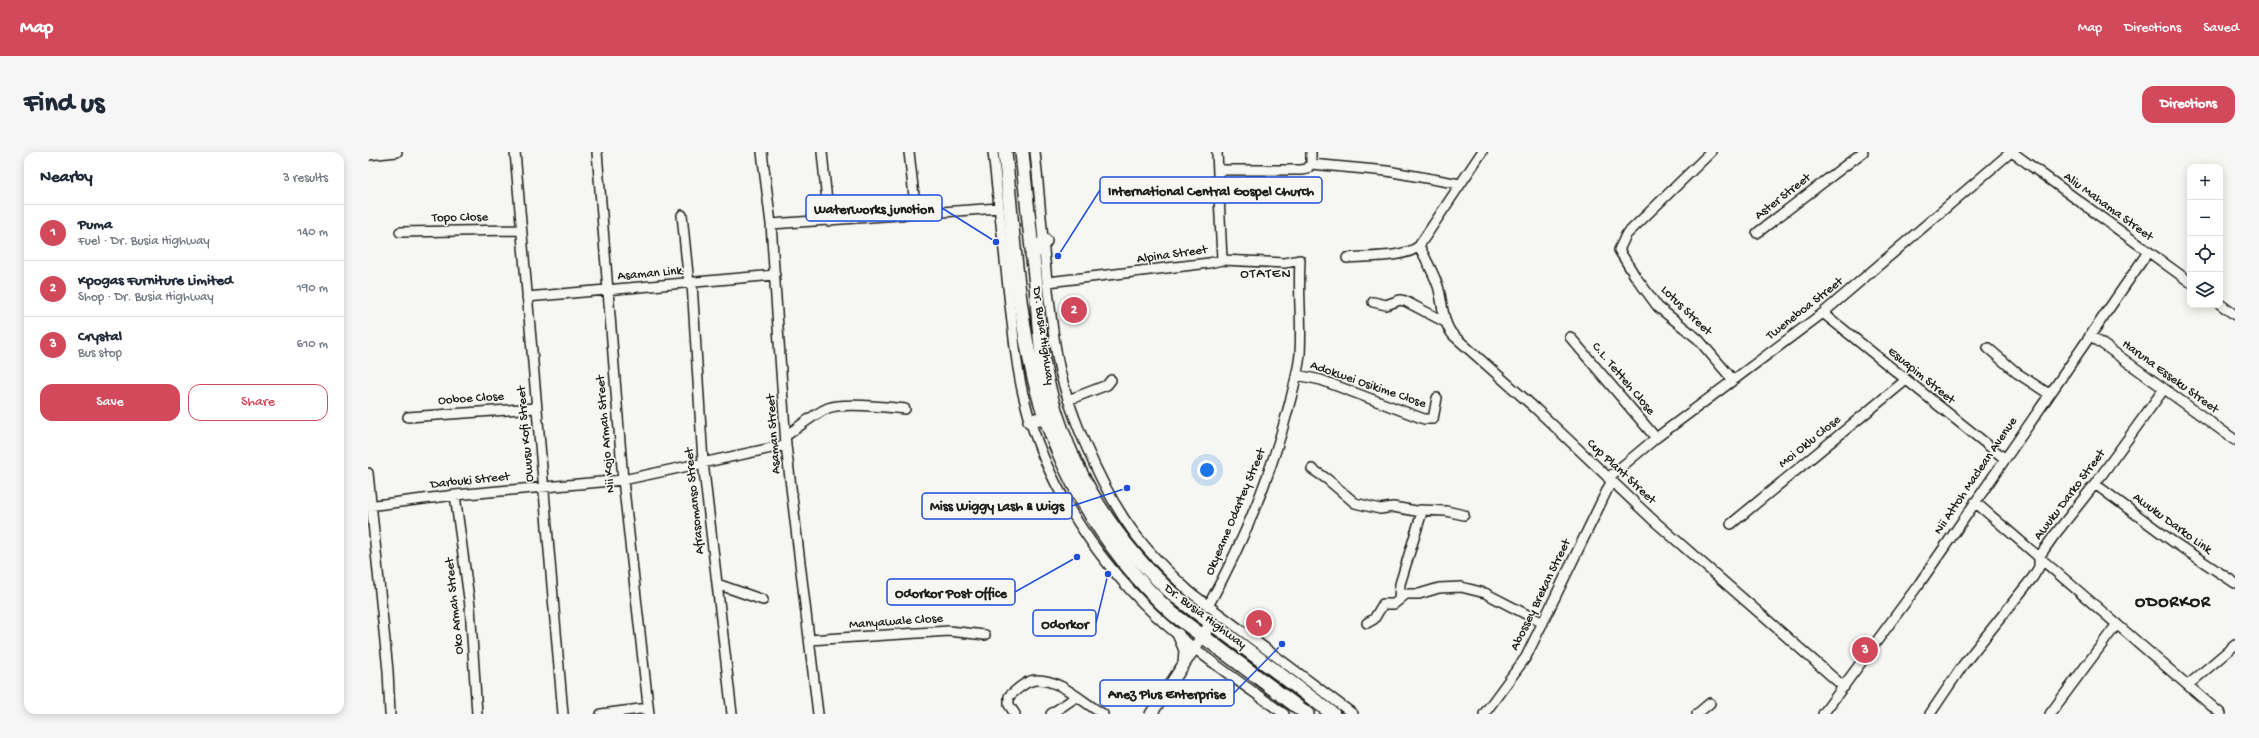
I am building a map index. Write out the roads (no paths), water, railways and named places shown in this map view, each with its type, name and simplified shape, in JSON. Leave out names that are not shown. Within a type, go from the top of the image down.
[{"type":"highway","name":"Dr. Busia Highway","points":[[1005,152],[1026,337],[1030,360],[1046,418],[1059,454],[1091,514],[1116,551],[1142,584],[1173,614],[1306,714]]},
{"type":"highway","name":"Dr. Busia Highway","points":[[1022,152],[1044,366],[1063,430],[1082,475],[1115,530],[1143,565],[1175,596],[1330,711]]},
{"type":"highway","points":[[1032,255],[1045,241]]},
{"type":"highway","points":[[1030,421],[1046,418]]},
{"type":"highway","points":[[1142,584],[1196,623],[1202,626],[1211,623]]},
{"type":"highway","points":[[1203,637],[1222,644],[1299,701],[1306,705],[1330,711]]},
{"type":"main road","points":[[1151,714],[1211,623]]},
{"type":"main road","points":[[1178,634],[1185,650],[1184,664]]},
{"type":"street","points":[[368,155],[397,152]]},
{"type":"street","name":"Owusu Kofi Street","points":[[515,152],[563,714]]},
{"type":"street","name":"Nii Kojo Armah Street","points":[[596,152],[623,480],[648,711]]},
{"type":"street","name":"Asaman Street","points":[[762,152],[771,224],[787,435],[786,445],[818,714]]},
{"type":"street","points":[[822,152],[829,220]]},
{"type":"street","points":[[909,152],[916,214]]},
{"type":"street","name":"Dr. Busia Highway","points":[[993,152],[1015,344],[1024,398],[1030,421],[1044,459],[1062,496],[1088,539],[1120,578],[1154,614],[1195,648],[1284,714]]},
{"type":"street","name":"Dr. Busia Highway","points":[[1035,152],[1056,352],[1068,400],[1094,464],[1132,530],[1165,570],[1208,606],[1353,714]]},
{"type":"street","points":[[1217,152],[1222,260]]},
{"type":"street","points":[[1218,170],[1301,170],[1306,169],[1311,164],[1311,152]]},
{"type":"street","points":[[1347,258],[1407,253],[1419,246],[1482,152]]},
{"type":"street","name":"Lotus Street","points":[[1711,152],[1626,235],[1620,250],[1635,276],[1658,306],[1698,339],[1733,380]]},
{"type":"street","name":"Aster Street","points":[[1757,233],[1863,152]]},
{"type":"street","name":"Tweneboa Street","points":[[1609,480],[1656,438],[1823,313],[2012,152]]},
{"type":"street","name":"Aliu Mahama Street","points":[[2012,152],[2187,280]]},
{"type":"street","points":[[1311,164],[1388,171],[1460,184]]},
{"type":"street","points":[[771,224],[999,208]]},
{"type":"street","name":"Afrasomanso Street","points":[[682,215],[691,284],[702,462],[732,714]]},
{"type":"street","name":"Topo Close","points":[[400,232],[521,230]]},
{"type":"street","points":[[1419,246],[1438,285],[1445,322]]},
{"type":"street","name":"Nii Attoh Maclean Avenue","points":[[1829,712],[1844,687],[1919,584],[2004,458],[2148,252]]},
{"type":"street","name":"Alpina Street","points":[[1048,282],[1131,274],[1222,260],[1285,263],[1300,260]]},
{"type":"street","name":"Okyeame Odartey Street","points":[[1208,606],[1226,575],[1272,468],[1297,375],[1302,315],[1300,260]]},
{"type":"street","name":"Asaman Link","points":[[527,297],[691,284],[775,275]]},
{"type":"street","name":"Cup Plant Street","points":[[1374,302],[1386,305],[1400,300],[1405,301],[1445,322],[1454,336],[1535,408],[1609,480],[1844,687]]},
{"type":"street","points":[[2223,306],[2235,315]]},
{"type":"street","name":"Esuapim Street","points":[[1823,313],[2004,458]]},
{"type":"street","name":"Haruna Esseku Street","points":[[2090,335],[2235,440]]},
{"type":"street","name":"C.L. Tetteh Close","points":[[1570,337],[1656,438]]},
{"type":"street","points":[[1988,348],[2017,372],[2049,394]]},
{"type":"street","name":"Adokwei Osikime Close","points":[[1297,375],[1321,380],[1424,419],[1433,419],[1437,398]]},
{"type":"street","points":[[1068,400],[1108,385],[1111,380]]},
{"type":"street","name":"Moi Oklu Close","points":[[1731,524],[1906,380]]},
{"type":"street","name":"Awuku Darko Street","points":[[1930,714],[1963,665],[2033,577],[2039,567],[2039,557],[2096,484],[2164,390]]},
{"type":"street","points":[[787,435],[829,408],[838,406],[905,409]]},
{"type":"street","name":"Ooboe Close","points":[[408,417],[536,408]]},
{"type":"street","name":"Darbuki Street","points":[[370,506],[455,495],[623,480],[786,445]]},
{"type":"street","points":[[1312,469],[1328,479],[1334,487],[1355,503],[1380,509],[1393,507],[1446,511],[1464,515]]},
{"type":"street","points":[[368,473],[370,506],[388,671],[390,714]]},
{"type":"street","name":"Abossey Brekan Street","points":[[1484,714],[1522,664],[1543,623],[1609,480]]},
{"type":"street","name":"Awuku Darko Link","points":[[2096,484],[2172,541],[2235,584]]},
{"type":"street","name":"Oko Armah Street","points":[[455,495],[470,606],[477,714]]},
{"type":"street","points":[[1975,502],[2221,714]]},
{"type":"street","points":[[1399,600],[1400,584],[1423,515],[1420,510]]},
{"type":"street","points":[[717,584],[763,600]]},
{"type":"street","points":[[1367,623],[1374,619],[1383,604],[1394,604],[1406,594],[1419,594],[1439,588],[1461,587],[1485,593],[1543,623]]},
{"type":"street","points":[[2050,714],[2117,624]]},
{"type":"street","name":"Manyawale Close","points":[[809,640],[949,631],[985,635]]},
{"type":"street","points":[[2188,686],[2235,645]]},
{"type":"street","points":[[1015,714],[1009,705],[1010,696],[1026,683],[1036,680],[1052,683],[1103,714]]},
{"type":"street","points":[[1051,714],[1076,697]]},
{"type":"street","points":[[1697,714],[1710,702]]},
{"type":"street","points":[[601,714],[648,711]]},
{"type":"place","name":"Waterworks junction","points":[[996,242]]},
{"type":"place","name":"International Central Gospel Church","points":[[1058,256]]},
{"type":"place","name":"Kpogas Furniture Limited","points":[[1074,310]]},
{"type":"place","name":"Miss Wiggy Lash & Wigs","points":[[1127,488]]},
{"type":"place","name":"Odorkor Post Office","points":[[1077,557]]},
{"type":"place","name":"Odorkor","points":[[1108,574]]},
{"type":"place","name":"Puma","points":[[1259,623]]},
{"type":"place","name":"Anez Plus Enterprise","points":[[1282,644]]},
{"type":"place","name":"Crystal","points":[[1865,650]]},
{"type":"district","name":"OTATEN","points":[[1266,274]]},
{"type":"district","name":"ODORKOR","points":[[2173,603]]}]
